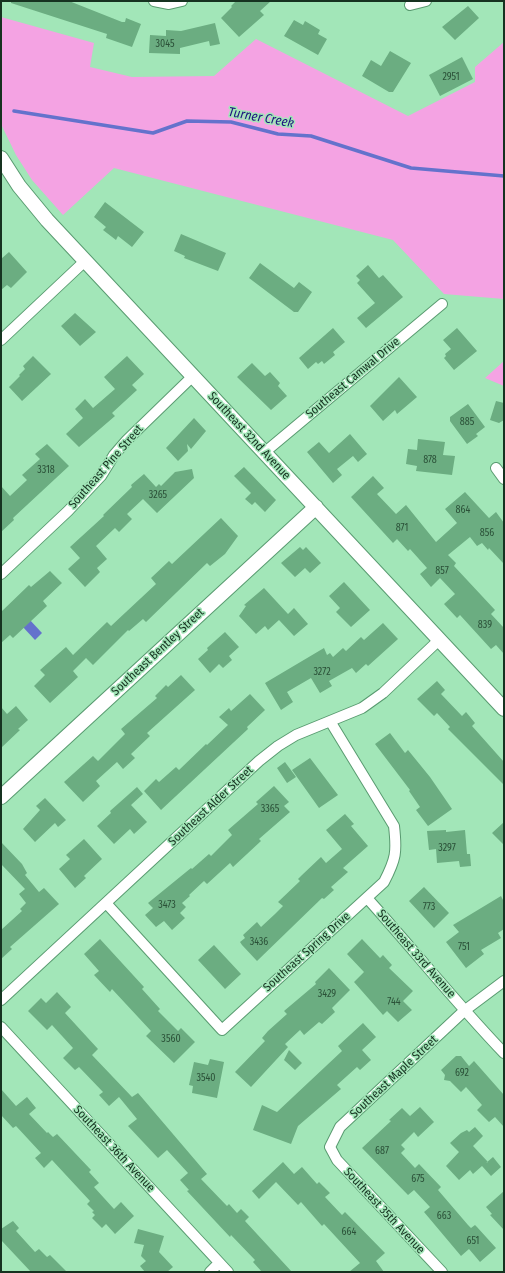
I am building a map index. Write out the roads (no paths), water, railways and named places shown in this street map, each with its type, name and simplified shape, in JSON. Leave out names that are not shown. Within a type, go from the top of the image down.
[{"type":"main road","name":"Southeast 32nd Avenue","points":[[1,158],[15,180],[36,207],[85,261],[504,709]]},
{"type":"main road","name":"Southeast Bentley Street","points":[[1,797],[316,507]]},
{"type":"street","points":[[154,1],[169,4],[182,1]]},
{"type":"street","points":[[410,5],[426,1]]},
{"type":"street","points":[[1,340],[85,261]]},
{"type":"street","name":"Southeast Camwal Drive","points":[[265,452],[442,304]]},
{"type":"street","name":"Southeast Pine Street","points":[[2,572],[68,511],[101,476],[114,455],[127,440],[193,376]]},
{"type":"street","points":[[496,468],[504,478]]},
{"type":"street","name":"Southeast Alder Street","points":[[1,1000],[259,761],[278,746],[296,735],[362,708],[383,693],[439,640]]},
{"type":"street","name":"Southeast Spring Drive","points":[[106,903],[222,1030],[384,882],[394,862],[396,847],[394,826],[330,721]]},
{"type":"street","name":"Southeast 33rd Avenue","points":[[367,898],[419,955],[464,1011],[504,1053]]},
{"type":"street","name":"Southeast Maple Street","points":[[330,1147],[340,1127],[464,1011],[504,981]]},
{"type":"street","name":"Southeast 36th Avenue","points":[[1,1027],[228,1272]]},
{"type":"street","name":"Southeast 35th Avenue","points":[[330,1147],[337,1160],[442,1272]]},
{"type":"street","points":[[210,1272],[219,1263]]},
{"type":"water","points":[[29,619],[42,633],[35,640],[22,626]]},
{"type":"waterway","name":"Turner Creek","points":[[14,111],[153,133],[187,121],[231,122],[278,134],[311,136],[411,168],[504,176]]}]
